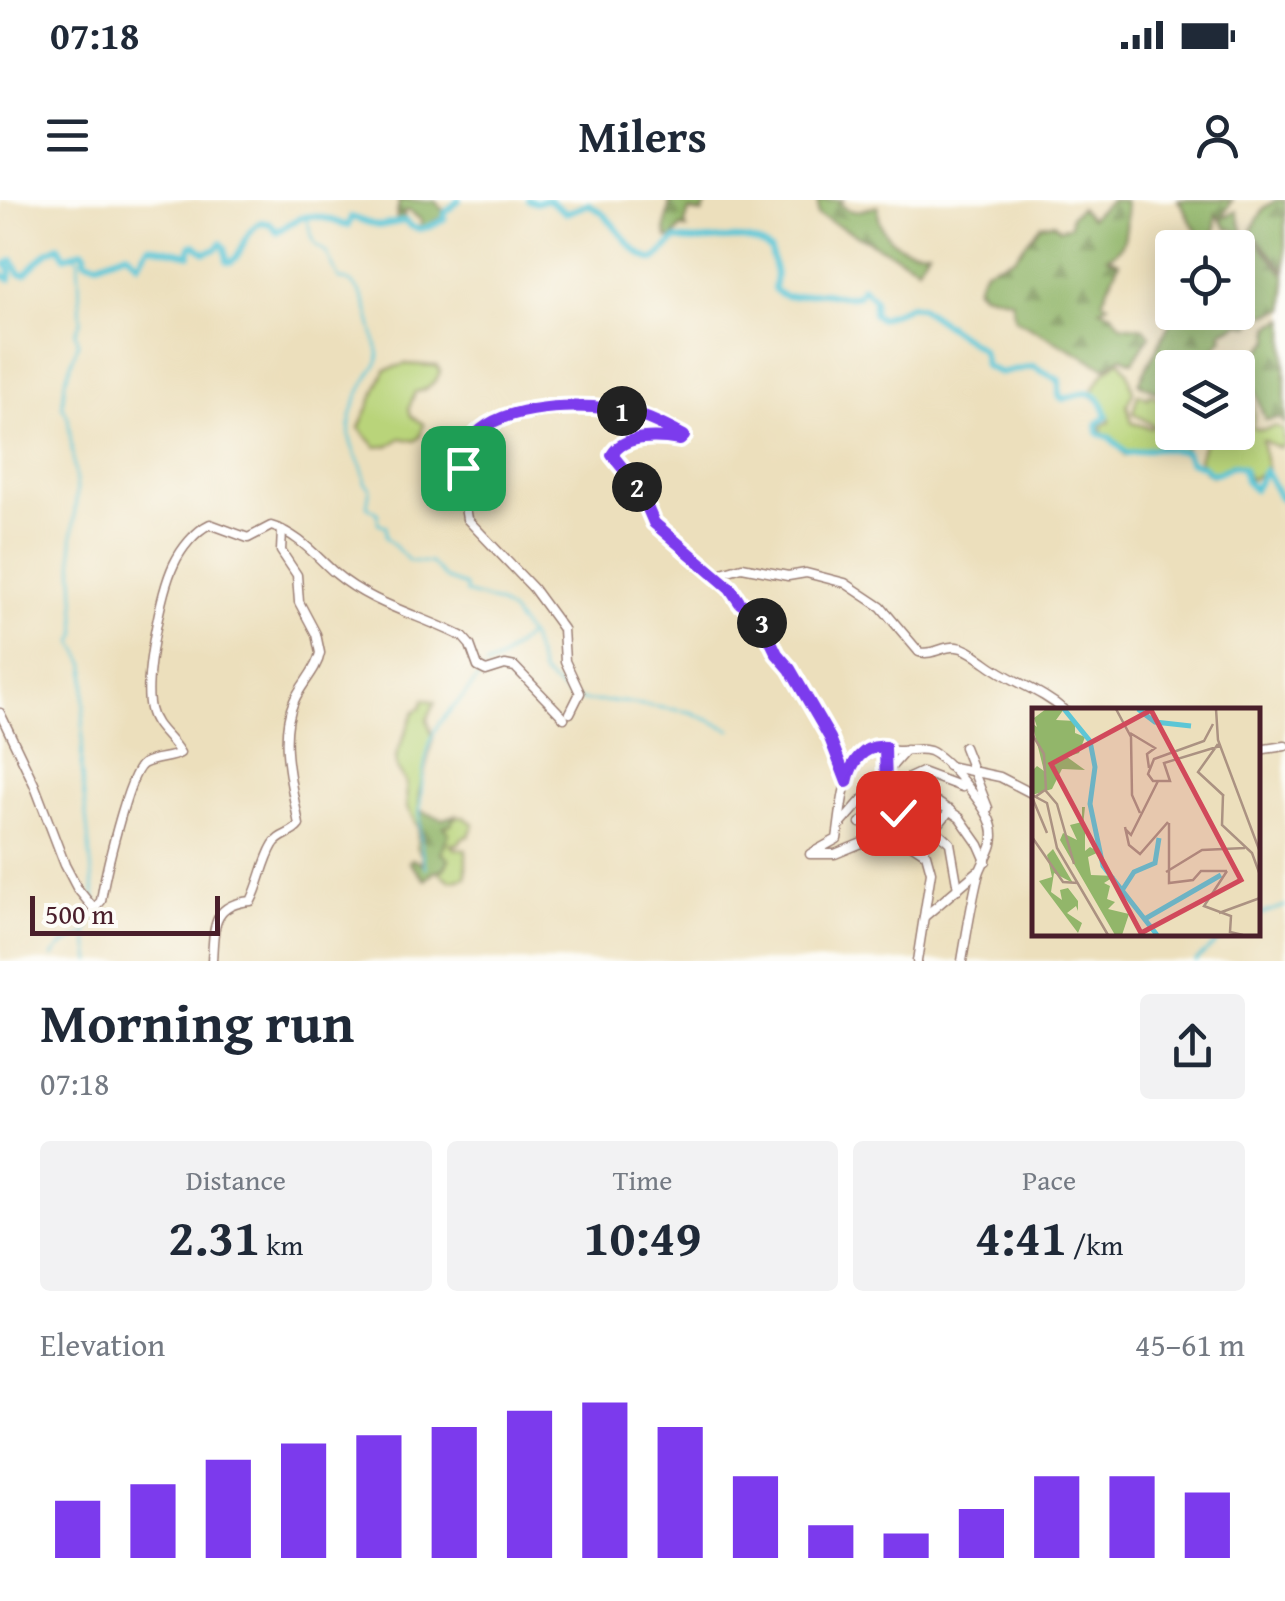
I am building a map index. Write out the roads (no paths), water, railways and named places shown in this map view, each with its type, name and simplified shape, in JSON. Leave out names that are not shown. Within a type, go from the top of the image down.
[{"type":"street","points":[[0,713],[34,784],[61,858],[94,909],[100,901],[136,772],[146,763],[180,753],[154,720],[149,702],[153,653],[174,565],[201,528],[210,524],[248,538],[269,527],[282,530],[356,588],[463,637],[478,666],[486,670],[505,665],[515,667],[567,715],[580,693],[565,661],[564,628],[533,588],[467,519],[463,468],[468,444],[493,421],[556,408],[612,408],[682,435],[684,439],[629,441],[618,445],[612,455],[639,488],[652,520],[730,588],[740,603],[759,616],[777,654],[830,738],[847,782]]},
{"type":"street","points":[[212,961],[221,914],[233,902],[251,902],[273,845],[278,838],[294,832],[299,824],[288,768],[286,731],[294,702],[320,653],[318,639],[299,602],[297,575],[281,551],[282,530]]},
{"type":"street","points":[[714,575],[742,568],[788,576],[806,573],[845,583],[882,607],[920,652],[962,648],[1016,684],[1033,687],[1048,696],[1062,708]]},
{"type":"street","points":[[923,851],[876,837],[835,854],[810,854],[833,844],[847,782],[862,753],[876,746],[931,752],[978,797],[990,822]]},
{"type":"street","points":[[962,961],[983,865],[993,838],[977,774],[964,746]]},
{"type":"street","points":[[1260,750],[1285,746]]},
{"type":"street","points":[[885,747],[884,777],[890,802],[898,813],[886,838]]},
{"type":"street","points":[[839,827],[906,750]]},
{"type":"street","points":[[948,766],[1015,782],[1032,793]]},
{"type":"street","points":[[860,823],[890,802],[909,778],[922,772],[966,787]]},
{"type":"street","points":[[898,792],[930,797],[950,810],[970,830],[983,865]]},
{"type":"street","points":[[916,961],[931,872],[923,851],[950,810]]},
{"type":"street","points":[[896,818],[916,818],[936,827],[954,852],[958,889]]},
{"type":"street","points":[[924,917],[983,865]]},
{"type":"waterway","points":[[0,273],[10,279],[11,270],[6,264],[13,260],[20,274],[25,274],[59,246],[65,257],[84,250],[84,260],[98,263],[127,252],[138,264],[149,246],[190,255],[190,246],[195,245],[205,253],[221,243],[227,261],[231,262],[261,222],[271,224],[277,232],[296,220],[312,216],[348,226],[351,217],[378,226],[405,221],[419,229],[445,219],[445,213],[459,200]]},
{"type":"waterway","points":[[528,200],[546,200]]},
{"type":"waterway","points":[[549,200],[566,213],[589,204],[638,253],[654,260],[676,239],[749,240],[771,251],[776,275],[774,289],[780,294],[849,296],[858,295],[862,287],[874,299],[873,314],[880,319],[910,305],[920,307],[982,350],[985,366],[1000,373],[1033,366],[1059,380],[1059,396],[1063,399],[1096,396],[1107,416],[1097,424],[1098,433],[1127,453],[1157,448],[1185,452],[1190,462],[1210,473],[1232,465],[1243,468],[1245,480],[1254,490],[1265,470],[1280,498],[1285,499]]},
{"type":"waterway","points":[[305,216],[315,244],[326,252],[339,279],[357,288],[371,321],[378,362],[356,402],[350,436],[370,488],[367,506],[378,513],[378,523],[386,526],[386,537],[409,561],[431,563],[446,579],[465,586],[466,593],[498,603],[512,613],[532,641],[542,674],[569,696],[691,712],[731,730]]},
{"type":"waterway","points":[[72,254],[78,258],[81,321],[75,332],[78,343],[65,381],[62,406],[68,417],[77,490],[72,541],[77,634],[74,642],[86,665],[81,768],[95,902]]},
{"type":"waterway","points":[[486,666],[500,660],[526,637]]},
{"type":"waterway","points":[[426,868],[420,817],[427,754],[439,724],[482,671]]},
{"type":"waterway","points":[[1260,914],[1285,906]]},
{"type":"waterway","points":[[91,961],[87,933],[95,910]]},
{"type":"waterway","points":[[53,956],[61,946],[85,934]]},
{"type":"waterway","points":[[1195,961],[1224,936]]}]
